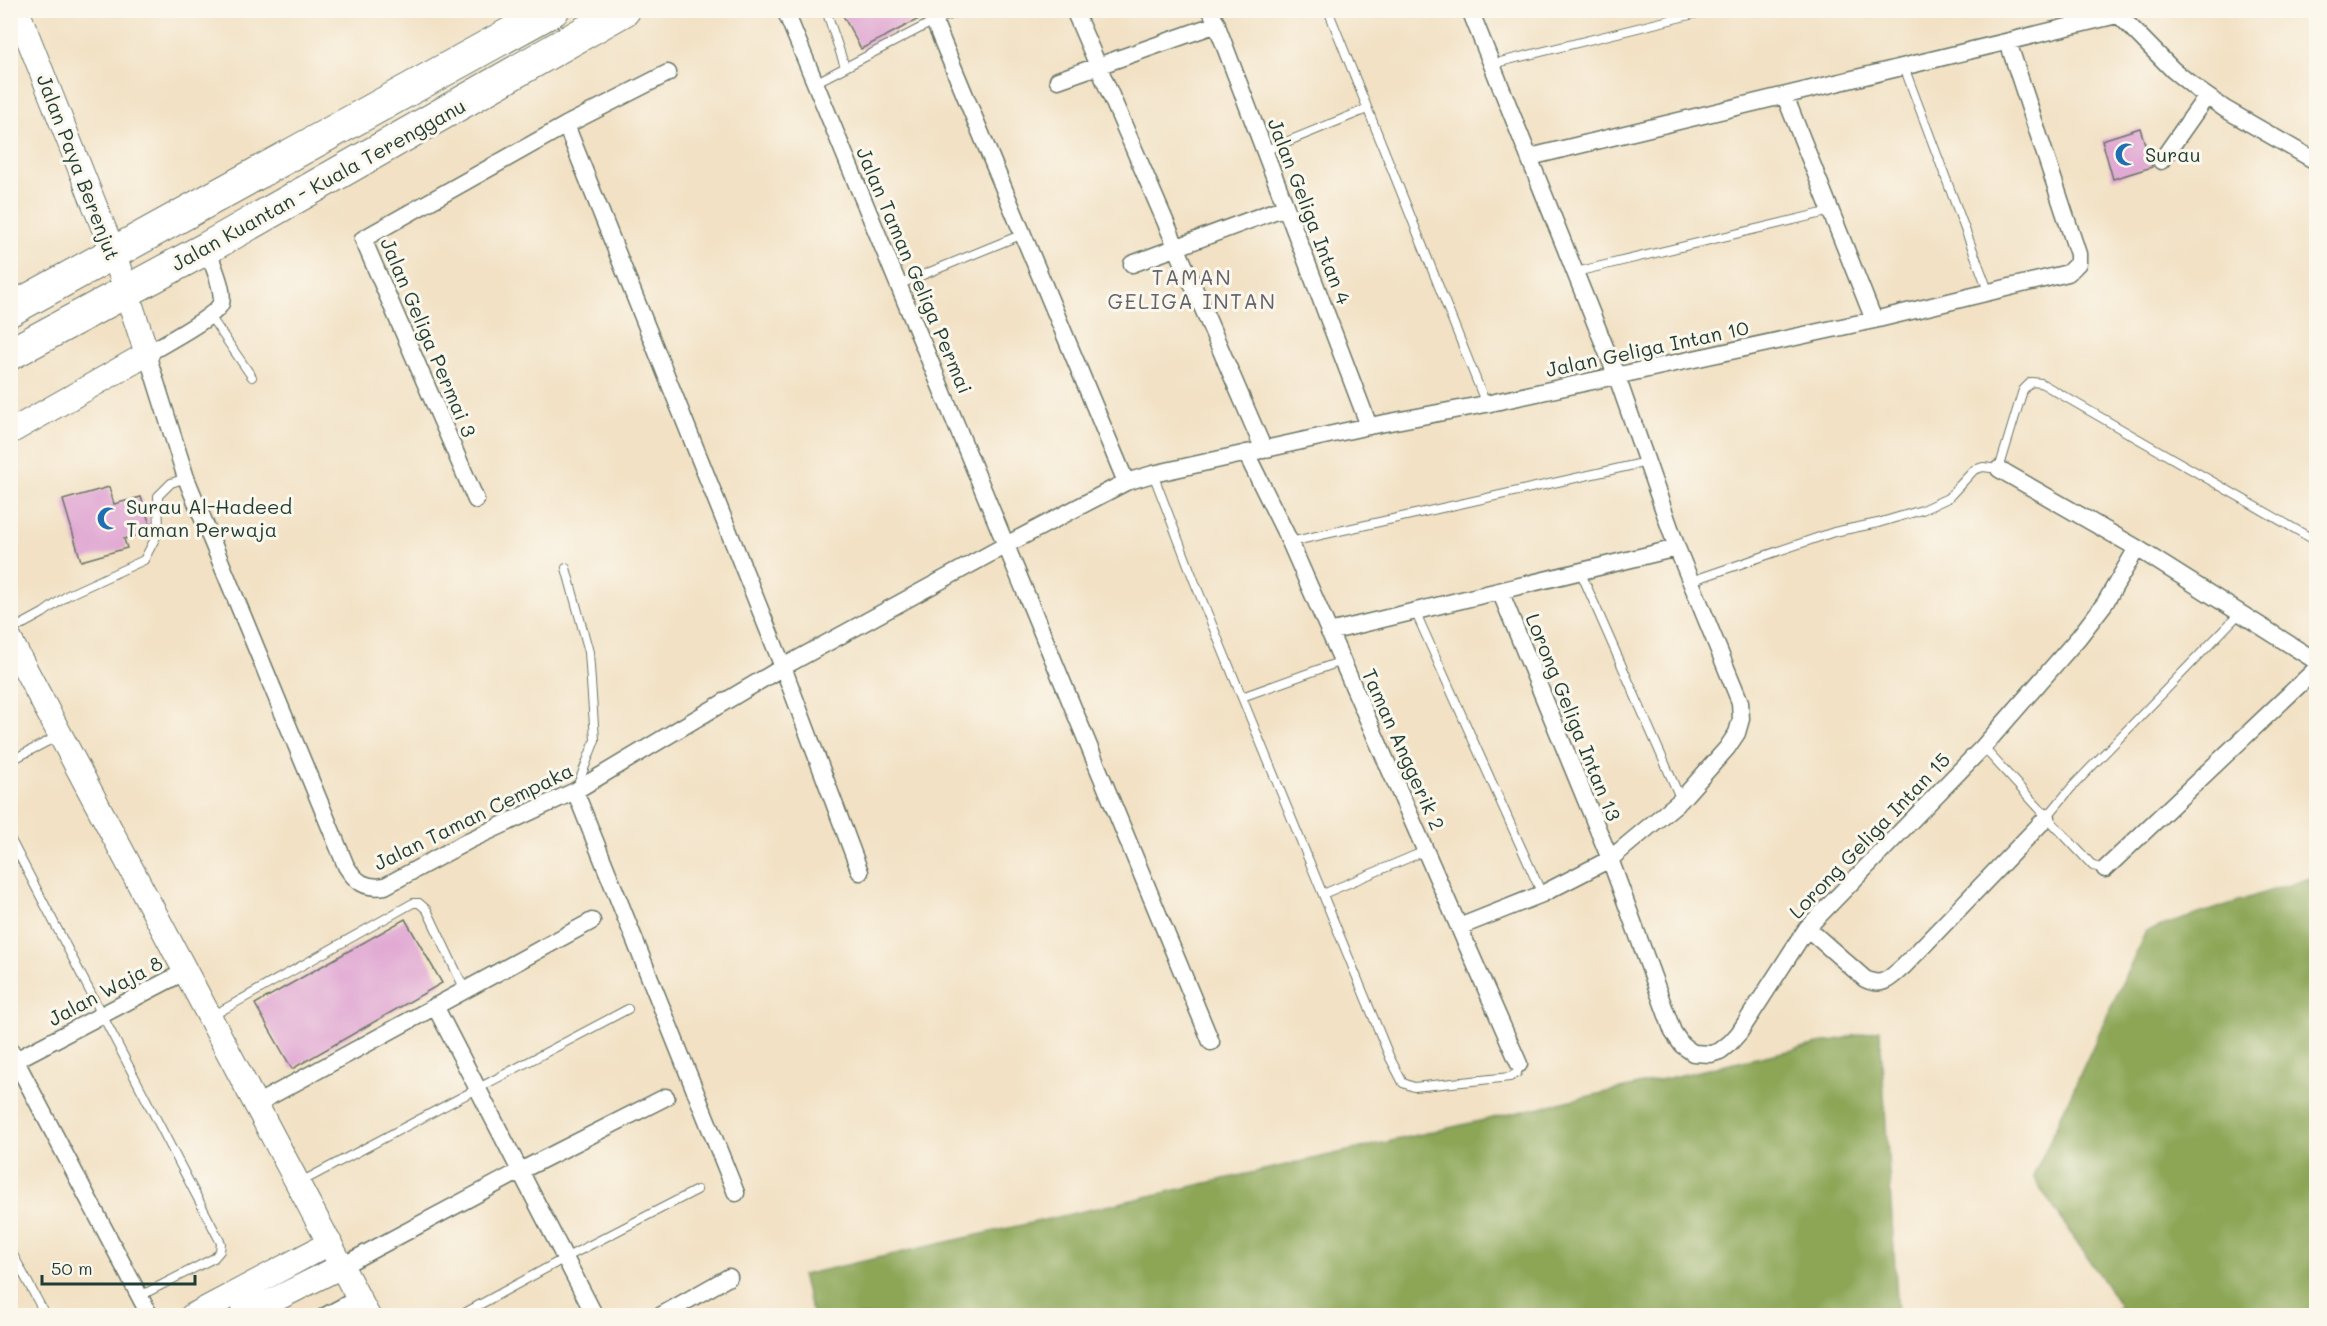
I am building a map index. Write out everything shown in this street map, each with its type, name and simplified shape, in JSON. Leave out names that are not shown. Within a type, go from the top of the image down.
[{"type":"highway","name":"Jalan Kuantan - Kuala Terengganu","points":[[10,310],[552,10]]},
{"type":"highway","name":"Jalan Kuantan - Kuala Terengganu","points":[[10,354],[207,248],[624,10]]},
{"type":"street","name":"Jalan Paya Berenjut","points":[[17,10],[114,254],[147,354]]},
{"type":"street","name":"Jalan Taman Geliga Permai","points":[[785,10],[1211,1042]]},
{"type":"street","points":[[1074,10],[1263,450]]},
{"type":"street","points":[[1459,927],[1542,894],[1610,860],[1681,800],[1727,748],[1737,733],[1742,719],[1740,702],[1677,548],[1617,377],[1470,10]]},
{"type":"street","points":[[1530,158],[2008,42],[2115,13],[2173,70],[2206,97],[2312,159]]},
{"type":"street","points":[[1058,80],[1098,66],[1214,17]]},
{"type":"street","name":"Jalan Geliga Intan 4","points":[[1214,17],[1369,426]]},
{"type":"street","points":[[934,21],[1126,482]]},
{"type":"street","name":"Jalan Geliga Intan 10","points":[[1006,545],[1126,482],[1153,474],[1369,426],[1617,377],[1874,320],[2068,273],[2078,263],[2078,254],[2008,42]]},
{"type":"street","points":[[668,73],[566,125],[783,667],[861,872]]},
{"type":"street","points":[[1785,96],[1874,320]]},
{"type":"street","points":[[2161,161],[2206,97]]},
{"type":"street","name":"Jalan Geliga Permai 3","points":[[476,500],[363,239],[566,125]]},
{"type":"street","points":[[1132,264],[1285,207]]},
{"type":"street","points":[[10,432],[210,316],[220,304],[221,290],[207,248]]},
{"type":"street","name":"Jalan Taman Cempaka","points":[[147,354],[186,478],[342,855],[354,879],[373,888],[385,886],[471,840],[575,790],[783,667],[1006,545]]},
{"type":"street","name":"Taman Anggerik 2","points":[[1246,453],[1290,542],[1519,1064]]},
{"type":"street","points":[[1999,469],[2137,548],[2316,661]]},
{"type":"street","points":[[1329,632],[1677,548]]},
{"type":"street","name":"Lorong Geliga Intan 15","points":[[1610,860],[1673,1032],[1682,1045],[1693,1053],[1711,1054],[1720,1051],[1739,1033],[1807,928],[1983,747],[2079,638],[2106,603],[2137,548]]},
{"type":"street","name":"Lorong Geliga Intan 13","points":[[1500,591],[1610,860]]},
{"type":"street","points":[[10,640],[364,1307],[325,1316]]},
{"type":"street","points":[[2105,869],[2316,669]]},
{"type":"street","points":[[575,790],[736,1193]]},
{"type":"street","points":[[1807,928],[1865,979],[1874,983],[1882,982],[1904,966],[2047,817]]},
{"type":"street","points":[[256,1104],[592,921]]},
{"type":"street","name":"Jalan Waja 8","points":[[12,1058],[186,971]]},
{"type":"street","points":[[435,1006],[522,1170],[595,1316]]},
{"type":"street","points":[[12,1058],[150,1316]]},
{"type":"street","points":[[242,1316],[666,1097]]},
{"type":"street","points":[[192,1316],[330,1243]]},
{"type":"street","points":[[660,1316],[729,1277]]},
{"type":"lane","points":[[826,10],[845,67]]},
{"type":"lane","points":[[814,82],[934,21],[964,10]]},
{"type":"lane","points":[[1328,10],[1486,404]]},
{"type":"lane","points":[[1492,64],[1710,10]]},
{"type":"lane","points":[[1904,67],[1989,293]]},
{"type":"lane","points":[[1264,151],[1367,109]]},
{"type":"lane","points":[[1576,272],[1831,211]]},
{"type":"lane","points":[[898,285],[1023,234]]},
{"type":"lane","points":[[210,316],[252,377]]},
{"type":"lane","points":[[1691,581],[1834,532],[1916,513],[1948,498],[1974,470],[1983,467],[1999,469],[2023,390],[2031,382],[2041,383],[2316,541]]},
{"type":"lane","points":[[1290,542],[1647,462]]},
{"type":"lane","points":[[1153,474],[1390,1058],[1403,1083],[1414,1087],[1510,1077],[1517,1073],[1519,1064]]},
{"type":"lane","points":[[10,631],[43,613],[68,595],[144,560],[159,531],[158,496],[171,483],[186,478]]},
{"type":"lane","points":[[566,568],[589,652],[595,740],[575,790]]},
{"type":"lane","points":[[1580,572],[1681,800]]},
{"type":"lane","points":[[1415,611],[1542,894]]},
{"type":"lane","points":[[2047,817],[2070,788],[2241,612]]},
{"type":"lane","points":[[1242,697],[1342,661]]},
{"type":"lane","points":[[10,761],[61,735]]},
{"type":"lane","points":[[1983,747],[2093,866],[2105,869]]},
{"type":"lane","points":[[10,838],[221,1243],[220,1251],[214,1258],[140,1296]]},
{"type":"lane","points":[[1323,894],[1425,851]]},
{"type":"lane","points":[[211,1017],[413,903],[419,903],[427,910],[465,990]]},
{"type":"lane","points":[[298,1183],[628,1009]]},
{"type":"lane","points":[[459,1316],[697,1190]]},
{"type":"lane","points":[[10,1249],[46,1316]]},
{"type":"green space","points":[[2316,876],[2316,1315],[2113,1315],[2120,1306],[2033,1177],[2146,931]]},
{"type":"green space","points":[[1880,1030],[1898,1315],[813,1316],[802,1275]]},
{"type":"building","points":[[840,10],[936,10],[861,49]]},
{"type":"building","name":"Surau","points":[[2140,128],[2152,167],[2113,179],[2102,140]]},
{"type":"building","name":"Surau Al-Hadeed Taman Perwaja","points":[[109,487],[114,504],[141,497],[152,531],[124,539],[127,548],[81,561],[63,500]]},
{"type":"building","points":[[405,919],[442,983],[292,1069],[255,1004]]},
{"type":"place","name":"Surau","points":[[2127,154]]},
{"type":"place","name":"Surau Al-Hadeed Taman Perwaja","points":[[108,518]]},
{"type":"district","name":"TAMAN GELIGA INTAN","points":[[1192,288]]}]
